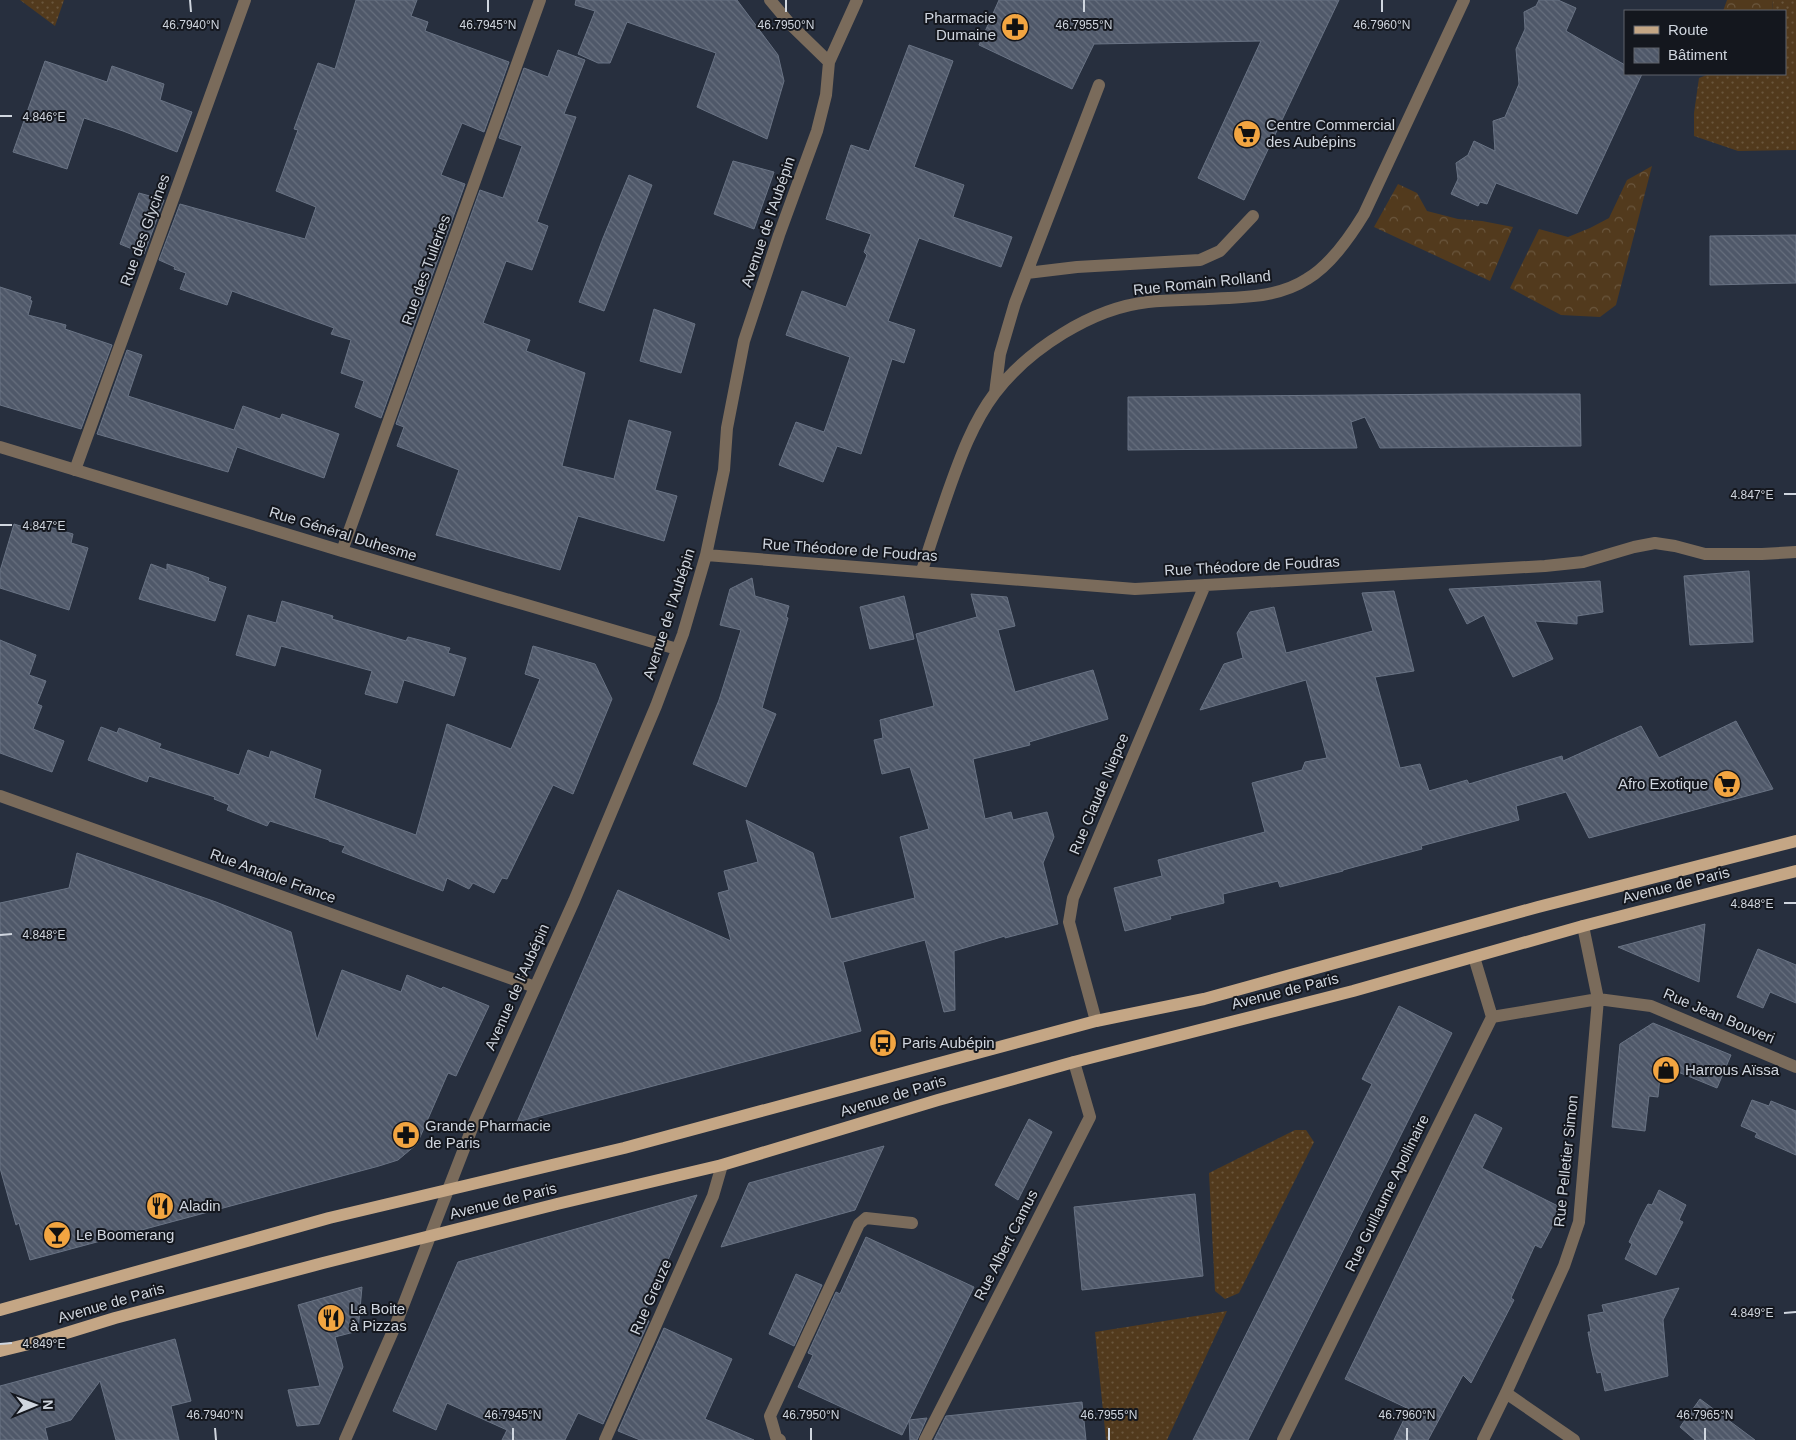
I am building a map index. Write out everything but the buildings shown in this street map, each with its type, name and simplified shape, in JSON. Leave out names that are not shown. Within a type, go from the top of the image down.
[{"type":"main road","name":"Avenue de Paris","points":[[0,1310],[329,1218],[624,1148],[1096,1021],[1204,999],[1538,907],[1796,841]]},
{"type":"main road","name":"Avenue de Paris","points":[[0,1351],[37,1342],[115,1318],[430,1236],[722,1165],[938,1100],[1074,1062],[1353,991],[1583,926],[1796,871]]},
{"type":"street","name":"Rue des Glycines","points":[[75,470],[245,0]]},
{"type":"street","name":"Rue des Tuileries","points":[[342,551],[540,0]]},
{"type":"street","points":[[770,0],[791,25],[829,62]]},
{"type":"street","name":"Avenue de l'Aubépin","points":[[346,1440],[396,1324],[474,1124],[574,901],[656,706],[677,650],[706,555],[724,470],[727,428],[744,341],[817,131],[826,95],[829,62],[857,0]]},
{"type":"street","name":"Rue Romain Rolland","points":[[922,571],[967,443],[995,393],[1022,364],[1083,321],[1111,310],[1146,302],[1238,298],[1283,291],[1308,279],[1332,258],[1364,214],[1464,0]]},
{"type":"street","points":[[995,393],[1000,354],[1015,303],[1098,85]]},
{"type":"street","points":[[1027,273],[1077,267],[1200,260],[1220,251],[1253,216]]},
{"type":"street","name":"Rue Général Duhesme","points":[[0,447],[677,650]]},
{"type":"street","name":"Rue Théodore de Foudras","points":[[706,555],[1135,589],[1583,562],[1655,543],[1705,554],[1754,555],[1796,552]]},
{"type":"street","name":"Rue Claude Niepce","points":[[1096,1021],[1069,922],[1073,898],[1205,585]]},
{"type":"street","name":"Rue Anatole France","points":[[0,796],[535,987]]},
{"type":"street","name":"Rue Pelletier Simon","points":[[1482,1440],[1506,1393],[1564,1266],[1580,1222],[1598,999],[1583,926]]},
{"type":"street","points":[[1474,957],[1492,1017]]},
{"type":"street","name":"Rue Jean Bouveri","points":[[1492,1017],[1598,999],[1651,1006],[1796,1066]]},
{"type":"street","name":"Rue Guillaume Apollinaire","points":[[1283,1440],[1492,1017]]},
{"type":"street","name":"Rue Albert Camus","points":[[925,1440],[1090,1117],[1074,1062]]},
{"type":"street","name":"Rue Greuze","points":[[605,1440],[713,1196],[722,1165]]},
{"type":"street","points":[[780,1440],[776,1436],[770,1416],[859,1224],[866,1218],[912,1223]]},
{"type":"street","points":[[1506,1393],[1574,1440]]},
{"type":"green space","points":[[20,0],[64,0],[55,26]]},
{"type":"green space","points":[[1727,0],[1773,0],[1772,10],[1723,10]]},
{"type":"green space","points":[[1773,0],[1796,0],[1796,150],[1738,151],[1694,136],[1694,113],[1699,78],[1706,75],[1786,75],[1786,10],[1772,10]]},
{"type":"green space","points":[[1652,166],[1616,305],[1600,317],[1561,315],[1510,288],[1539,229],[1568,237],[1609,218],[1627,180]]},
{"type":"green space","points":[[1398,184],[1417,193],[1427,211],[1458,219],[1513,227],[1490,281],[1374,227]]},
{"type":"green space","points":[[1295,1130],[1306,1130],[1314,1142],[1239,1293],[1225,1299],[1215,1291],[1209,1173]]},
{"type":"green space","points":[[1227,1311],[1167,1440],[1106,1440],[1095,1332]]},
{"type":"place","name":"Pharmacie Dumaine","points":[[1015,27]]},
{"type":"place","name":"Centre Commercial des Aubépins","points":[[1247,134]]},
{"type":"place","name":"Afro Exotique","points":[[1727,784]]},
{"type":"place","name":"Paris Aubépin","points":[[883,1043]]},
{"type":"place","name":"Harrous Aïssa","points":[[1666,1070]]},
{"type":"place","name":"Grande Pharmacie de Paris","points":[[406,1135]]},
{"type":"place","name":"Aladin","points":[[160,1206]]},
{"type":"place","name":"Le Boomerang","points":[[57,1235]]},
{"type":"place","name":"La Boite à Pizzas","points":[[331,1318]]}]
